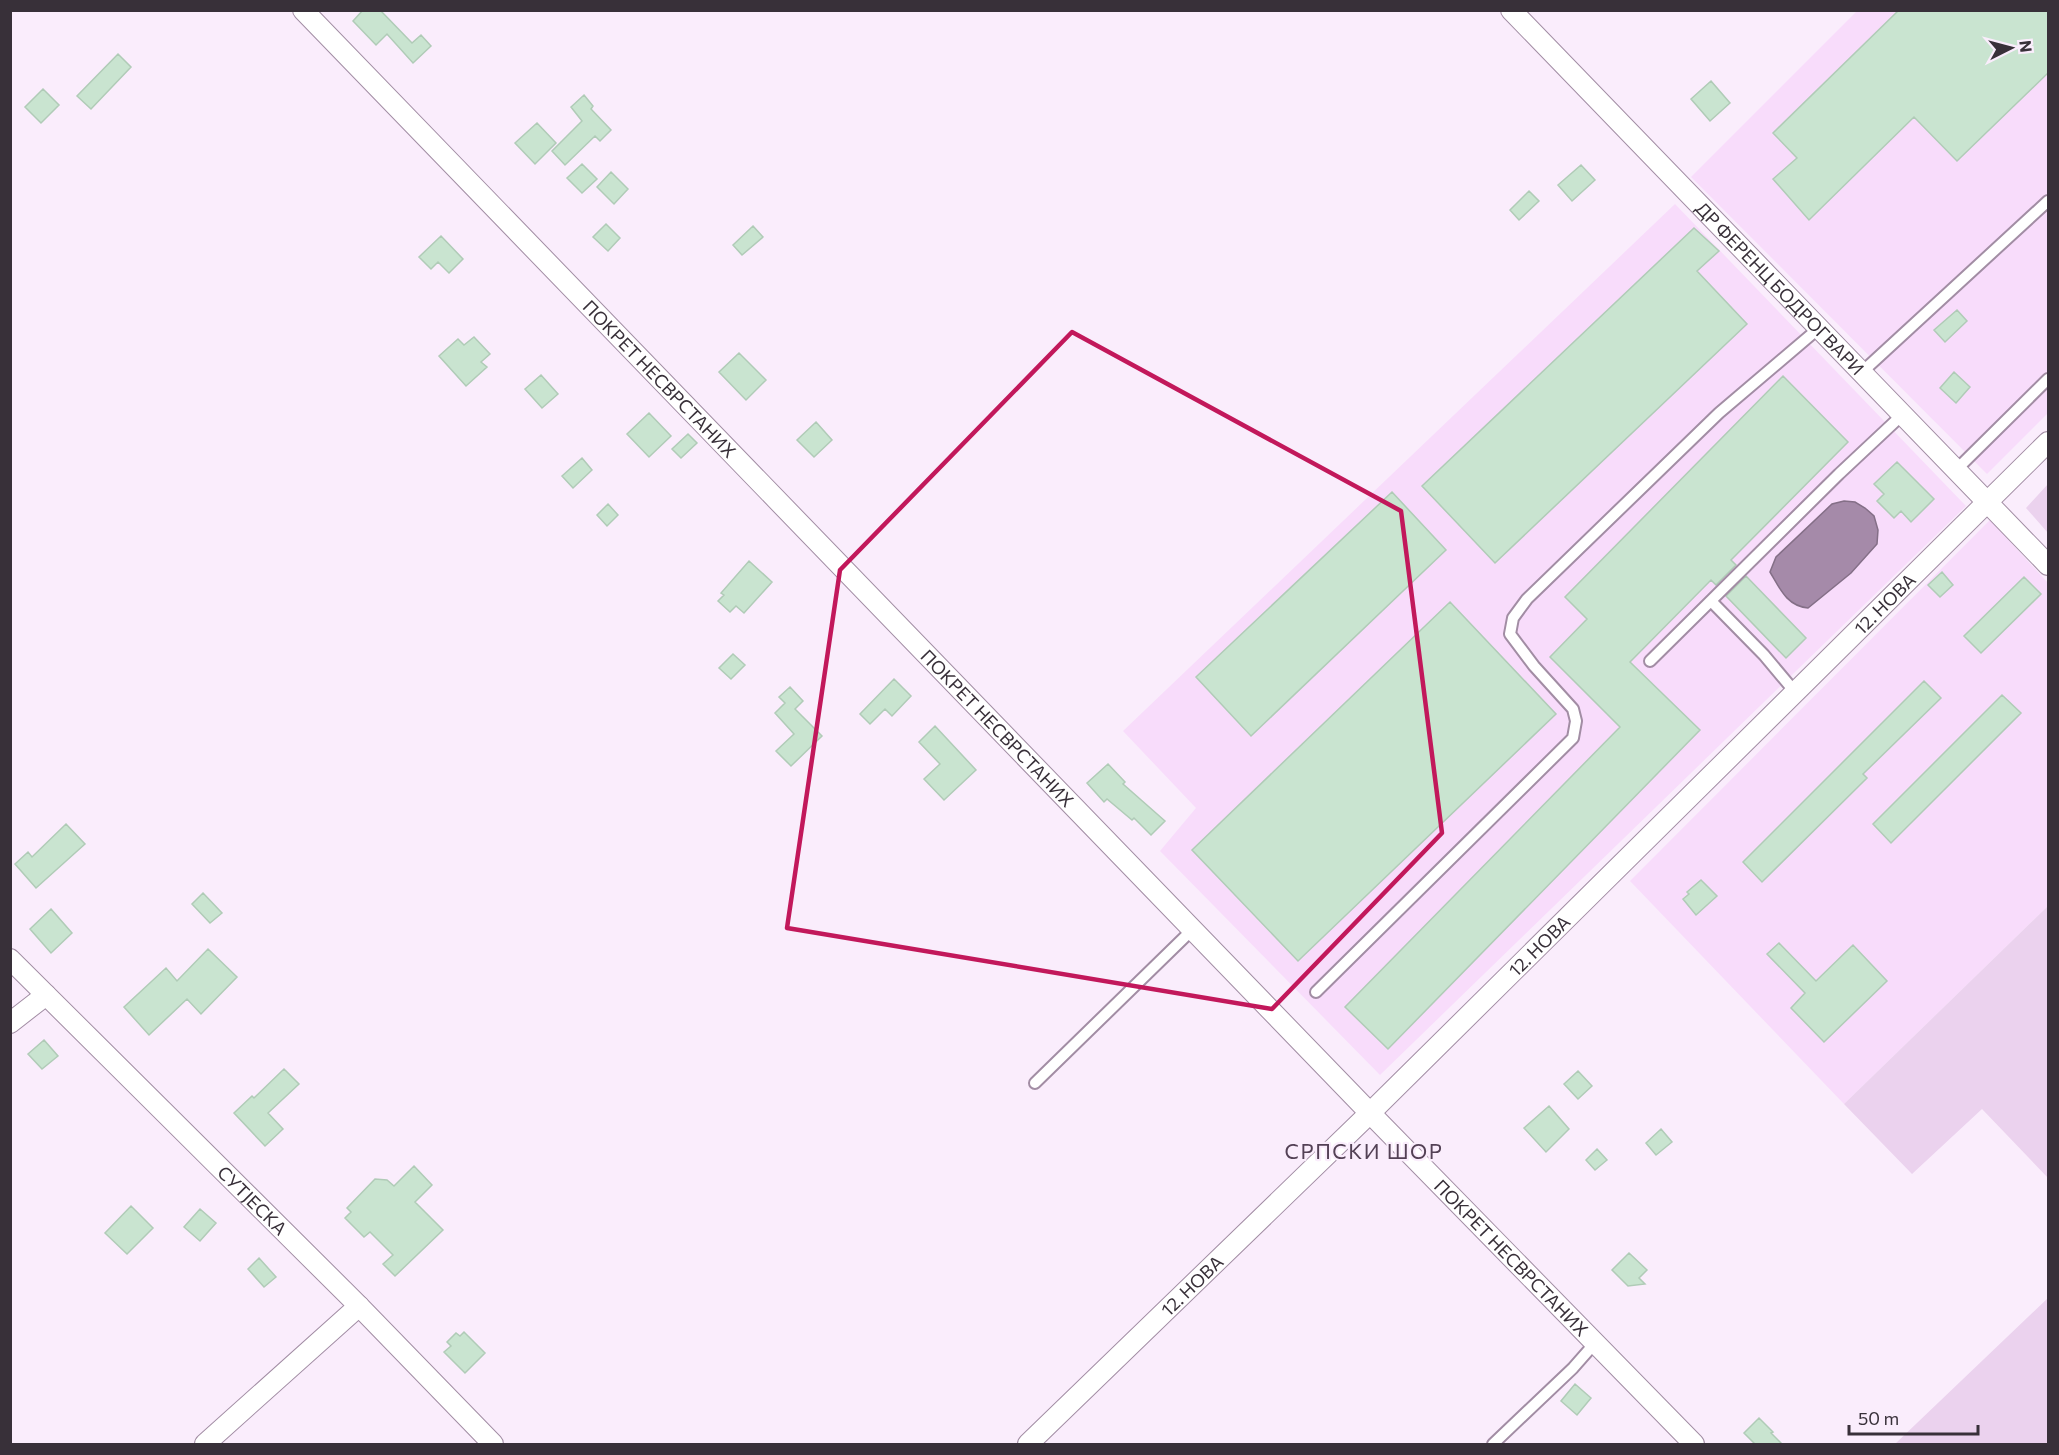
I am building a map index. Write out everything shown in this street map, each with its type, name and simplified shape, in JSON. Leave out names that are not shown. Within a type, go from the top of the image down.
[{"type":"street","name":"ПОКРЕТ НЕСВРСТАНИХ","points":[[303,10],[1370,1113],[1694,1444]]},
{"type":"street","name":"ДР ФЕРЕНЦ БОДРОГВАРИ","points":[[1511,10],[2049,565]]},
{"type":"street","name":"12. НОВА","points":[[1028,1444],[1370,1113],[2049,442]]},
{"type":"street","name":"СУТЈЕСКА","points":[[10,959],[359,1306],[493,1444]]},
{"type":"street","points":[[10,1023],[46,995]]},
{"type":"street","points":[[205,1444],[359,1306]]},
{"type":"lane","points":[[1861,372],[2049,201]]},
{"type":"lane","points":[[1316,992],[1573,738],[1576,721],[1574,709],[1534,666],[1510,634],[1513,618],[1527,599],[1719,413],[1819,328]]},
{"type":"lane","points":[[1956,470],[2049,379]]},
{"type":"lane","points":[[1650,661],[1902,415]]},
{"type":"lane","points":[[1711,602],[1764,656],[1795,692]]},
{"type":"lane","points":[[1035,1083],[1192,929]]},
{"type":"lane","points":[[1493,1444],[1573,1368],[1595,1343]]},
{"type":"highlighted area","points":[[1072,332],[1401,511],[1442,833],[1272,1009],[787,928],[840,570]]},
{"type":"shaded area","points":[[1857,11],[2048,11],[2048,413],[1987,474],[1691,177]]},
{"type":"shaded area","points":[[1675,204],[1966,506],[1380,1075],[1160,851],[1196,808],[1123,731]]},
{"type":"shaded area","points":[[2048,484],[2048,533],[2026,508]]},
{"type":"shaded area","points":[[1844,501],[1855,502],[1874,516],[1878,530],[1877,544],[1851,573],[1808,608],[1801,607],[1785,596],[1770,572],[1776,557],[1832,504]]},
{"type":"shaded area","points":[[1990,520],[2048,583],[2048,906],[1844,1104],[1630,881]]},
{"type":"shaded area","points":[[2048,906],[2048,1178],[1982,1109],[1912,1174],[1844,1104]]},
{"type":"shaded area","points":[[2048,1298],[2048,1444],[1895,1444]]},
{"type":"building","points":[[363,10],[380,10],[412,43],[421,35],[431,46],[413,63],[387,34],[376,45],[353,21]]},
{"type":"building","points":[[1899,10],[2049,10],[2049,72],[1957,161],[1914,117],[1809,220],[1773,179],[1797,158],[1773,133]]},
{"type":"building","points":[[118,54],[131,67],[91,109],[77,96]]},
{"type":"building","points":[[1711,81],[1730,103],[1710,121],[1691,99]]},
{"type":"building","points":[[43,89],[59,105],[41,123],[25,107]]},
{"type":"building","points":[[584,95],[593,106],[591,109],[611,130],[600,141],[595,136],[565,165],[552,151],[582,121],[571,107]]},
{"type":"building","points":[[537,123],[556,143],[535,164],[515,143]]},
{"type":"building","points":[[582,164],[597,179],[582,193],[567,178]]},
{"type":"building","points":[[1581,165],[1595,180],[1572,201],[1558,185]]},
{"type":"building","points":[[611,172],[628,189],[614,204],[597,187]]},
{"type":"building","points":[[1529,191],[1539,201],[1519,220],[1510,210]]},
{"type":"building","points":[[606,224],[620,238],[608,251],[593,237]]},
{"type":"building","points":[[753,226],[763,237],[742,255],[733,245]]},
{"type":"building","points":[[1694,228],[1719,251],[1697,271],[1747,324],[1495,563],[1422,486]]},
{"type":"building","points":[[441,236],[463,259],[449,273],[438,262],[431,269],[419,257]]},
{"type":"building","points":[[1957,310],[1967,321],[1945,342],[1934,330]]},
{"type":"building","points":[[474,337],[490,354],[481,362],[487,367],[466,386],[439,356],[458,339],[464,345]]},
{"type":"building","points":[[739,353],[766,380],[746,400],[719,372]]},
{"type":"building","points":[[1954,372],[1970,387],[1956,403],[1940,388]]},
{"type":"building","points":[[541,375],[558,394],[542,408],[525,389]]},
{"type":"building","points":[[1783,376],[1848,442],[1731,560],[1736,565],[1716,585],[1711,580],[1630,662],[1700,730],[1388,1049],[1345,1007],[1620,727],[1550,657],[1587,619],[1565,597]]},
{"type":"building","points":[[649,413],[671,436],[649,457],[627,434]]},
{"type":"building","points":[[816,422],[832,440],[814,457],[797,440]]},
{"type":"building","points":[[688,434],[697,443],[681,458],[672,449]]},
{"type":"building","points":[[582,458],[592,470],[573,488],[562,476]]},
{"type":"building","points":[[1897,462],[1934,499],[1911,522],[1901,511],[1894,518],[1877,501],[1884,494],[1874,484]]},
{"type":"building","points":[[1392,492],[1446,550],[1251,736],[1196,677]]},
{"type":"building","points":[[608,504],[618,515],[607,526],[597,515]]},
{"type":"building","points":[[749,561],[772,582],[744,613],[736,606],[730,612],[718,601],[724,595],[721,593]]},
{"type":"building","points":[[1942,572],[1953,585],[1940,597],[1928,585]]},
{"type":"building","points":[[1746,576],[1806,638],[1786,658],[1726,596]]},
{"type":"building","points":[[2024,577],[2041,594],[1981,653],[1964,636]]},
{"type":"building","points":[[1450,602],[1556,714],[1298,961],[1192,850]]},
{"type":"building","points":[[733,654],[745,665],[731,679],[719,668]]},
{"type":"building","points":[[894,679],[911,696],[892,716],[885,709],[870,724],[860,714]]},
{"type":"building","points":[[1924,681],[1941,698],[1863,774],[1867,778],[1762,882],[1743,862]]},
{"type":"building","points":[[790,687],[803,701],[795,709],[822,736],[791,766],[776,751],[794,734],[775,713],[785,703],[779,697]]},
{"type":"building","points":[[2002,695],[2021,713],[1891,843],[1873,824]]},
{"type":"building","points":[[935,726],[976,770],[944,800],[924,779],[940,764],[919,742]]},
{"type":"building","points":[[1108,764],[1125,782],[1123,784],[1165,821],[1151,835],[1134,818],[1132,820],[1107,799],[1104,802],[1087,783]]},
{"type":"building","points":[[66,824],[85,844],[36,888],[15,864],[28,852],[32,857]]},
{"type":"building","points":[[1701,880],[1717,896],[1696,915],[1683,899],[1689,894],[1687,892]]},
{"type":"building","points":[[203,893],[222,913],[210,923],[192,904]]},
{"type":"building","points":[[51,909],[72,933],[51,953],[30,929]]},
{"type":"building","points":[[1779,943],[1816,981],[1853,945],[1887,981],[1824,1042],[1791,1008],[1805,993],[1767,954]]},
{"type":"building","points":[[208,949],[237,977],[201,1014],[187,999],[149,1035],[124,1007],[166,968],[177,981]]},
{"type":"building","points":[[44,1040],[58,1056],[42,1069],[28,1054]]},
{"type":"building","points":[[284,1069],[299,1084],[268,1113],[283,1129],[265,1146],[234,1113],[252,1096],[254,1098]]},
{"type":"building","points":[[1578,1071],[1592,1086],[1578,1099],[1564,1084]]},
{"type":"building","points":[[1549,1106],[1569,1129],[1546,1152],[1524,1128]]},
{"type":"building","points":[[1661,1129],[1672,1142],[1656,1155],[1646,1143]]},
{"type":"building","points":[[1597,1149],[1607,1160],[1595,1170],[1586,1160]]},
{"type":"building","points":[[414,1166],[432,1185],[415,1202],[443,1230],[395,1276],[383,1264],[393,1255],[370,1232],[364,1237],[345,1218],[351,1212],[347,1208],[375,1179],[387,1180],[394,1186]]},
{"type":"building","points":[[131,1206],[153,1228],[127,1254],[105,1233]]},
{"type":"building","points":[[200,1209],[216,1223],[200,1241],[184,1227]]},
{"type":"building","points":[[1629,1253],[1647,1270],[1639,1278],[1645,1284],[1628,1286],[1612,1270]]},
{"type":"building","points":[[259,1258],[276,1277],[264,1287],[248,1269]]},
{"type":"building","points":[[464,1332],[485,1353],[465,1373],[444,1352],[451,1346],[447,1342],[456,1333],[460,1336]]},
{"type":"building","points":[[1575,1384],[1591,1398],[1577,1415],[1561,1401]]},
{"type":"building","points":[[1759,1418],[1782,1444],[1755,1444],[1744,1433]]},
{"type":"district","name":"СРПСКИ ШОР","points":[[1364,1150]]}]
